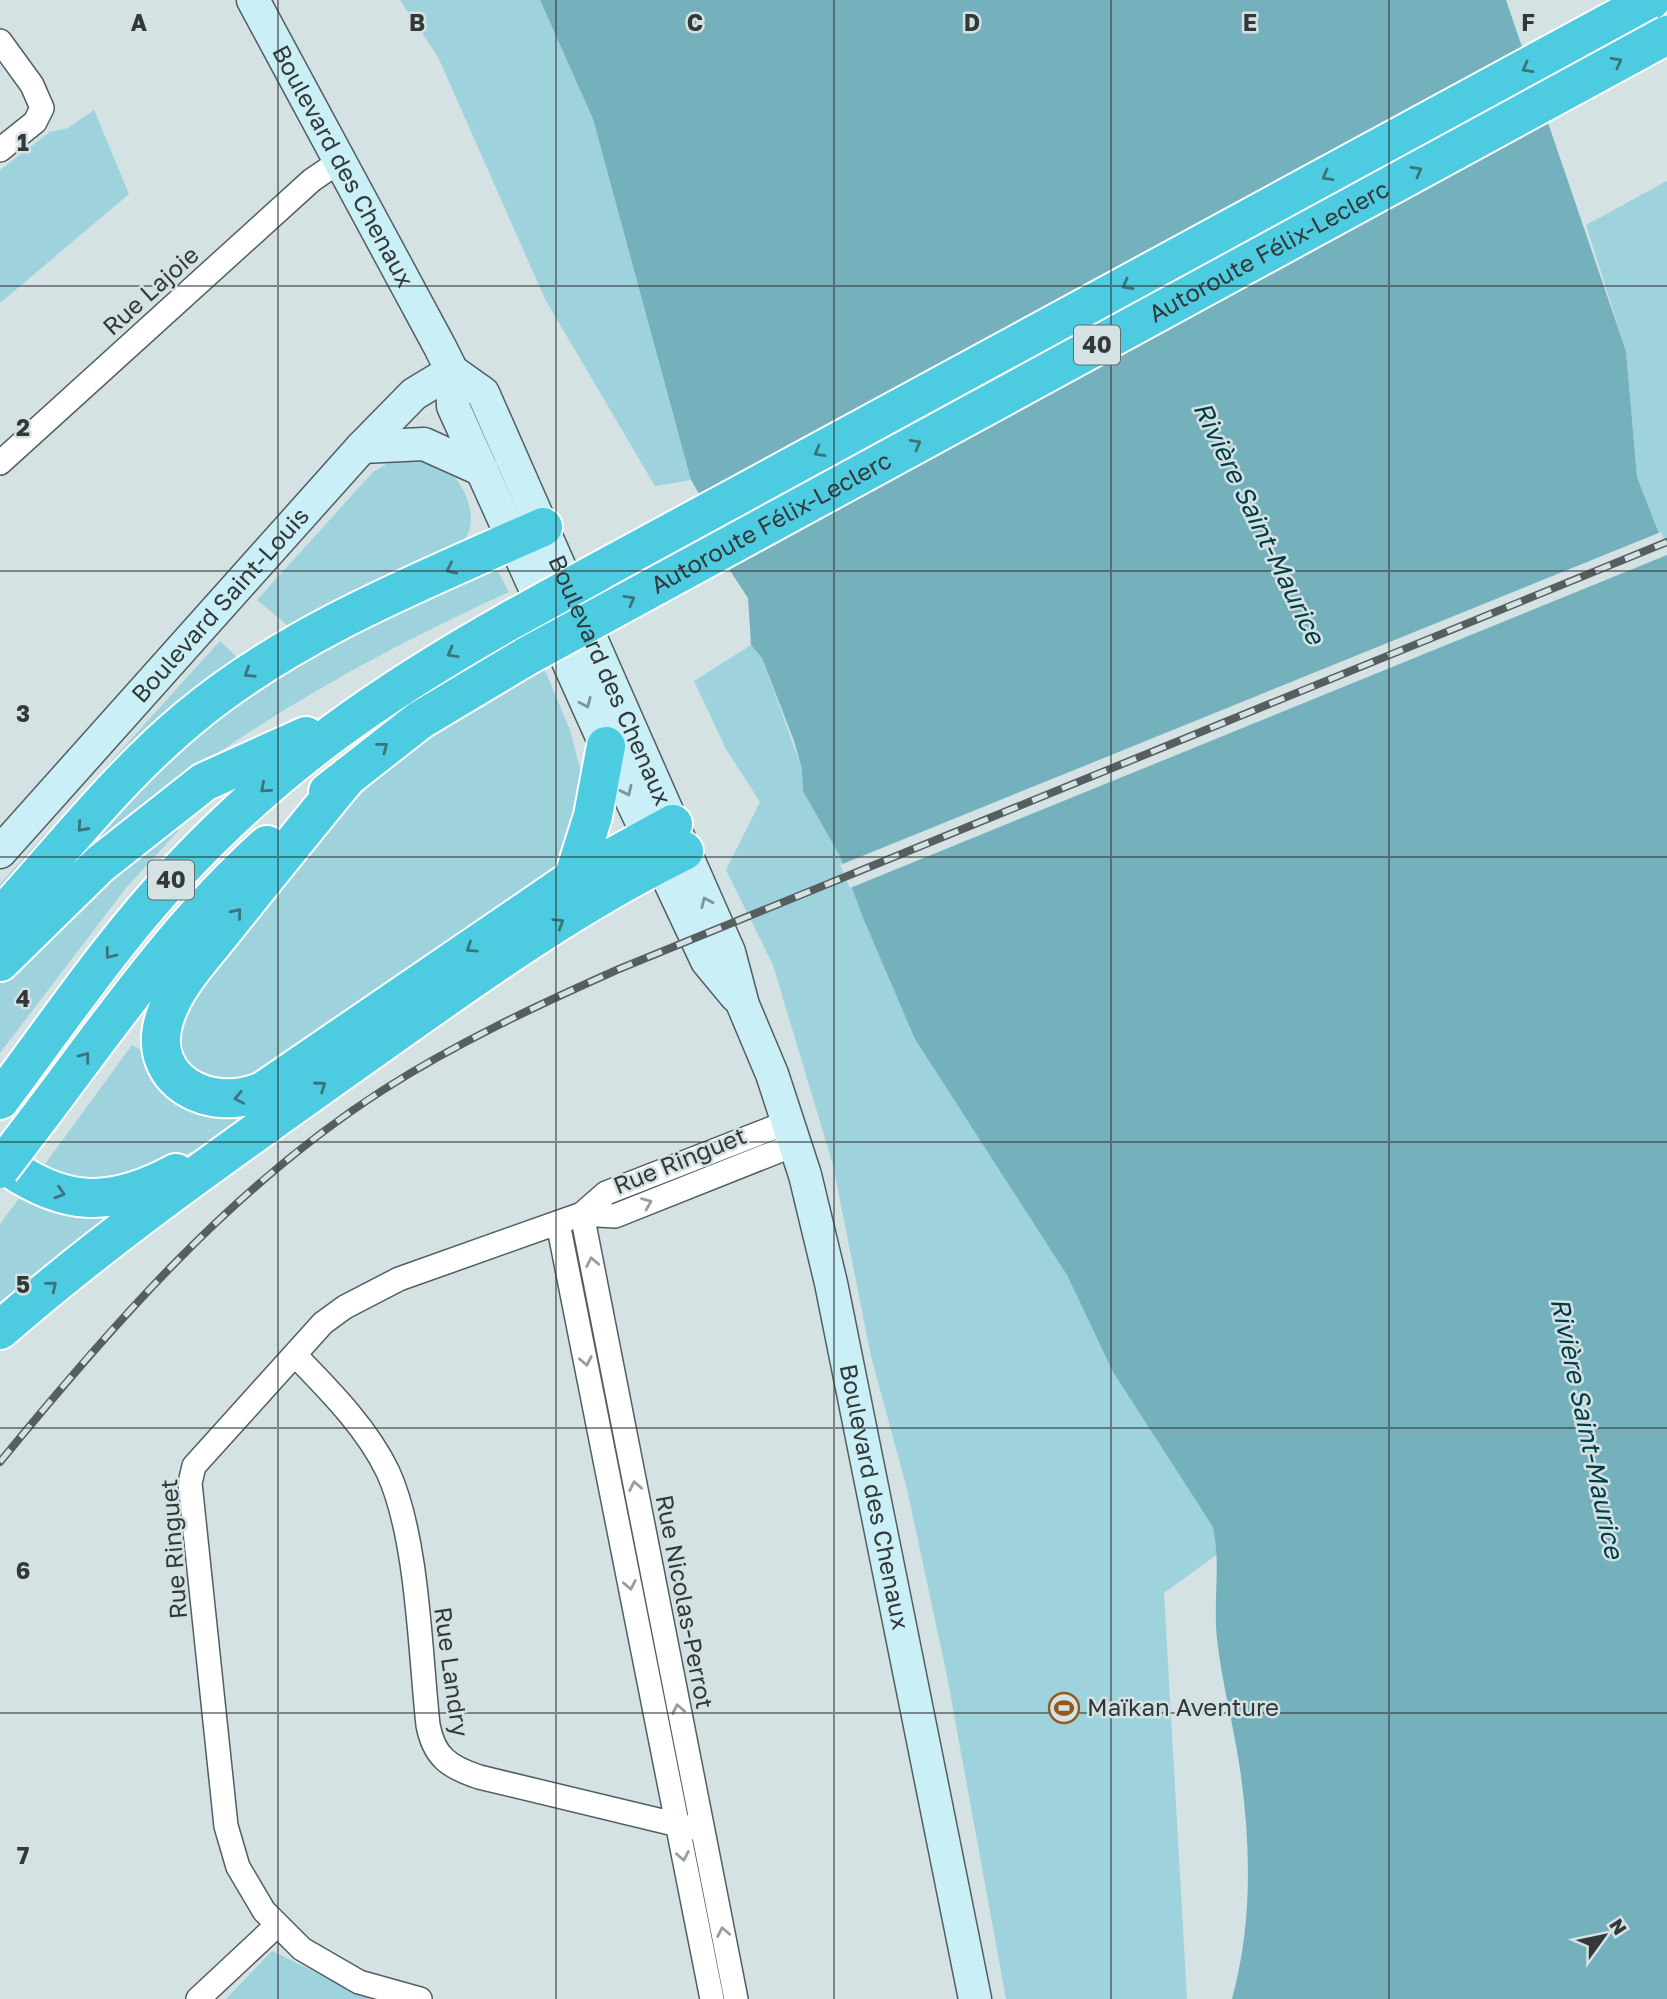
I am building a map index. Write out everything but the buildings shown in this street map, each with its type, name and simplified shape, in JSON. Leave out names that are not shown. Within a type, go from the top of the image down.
[{"type":"highway","name":"Autoroute Félix-Leclerc","points":[[9,1088],[111,951],[178,871],[268,785],[356,714],[429,666],[512,620],[1651,0]]},
{"type":"highway","name":"Autoroute Félix-Leclerc","points":[[0,1169],[156,962],[202,908],[253,858],[348,776],[436,709],[527,656],[1667,35]]},
{"type":"highway","points":[[0,918],[144,759],[225,690],[316,634],[528,534]]},
{"type":"highway","points":[[0,962],[100,864],[204,782],[356,714]]},
{"type":"highway","points":[[573,879],[593,816],[606,746]]},
{"type":"highway","points":[[348,776],[195,967],[168,1010],[162,1029],[165,1056],[181,1083],[197,1094],[233,1100],[262,1091],[573,879],[667,843]]},
{"type":"highway","points":[[0,1330],[101,1246],[265,1126],[667,843]]},
{"type":"highway","points":[[0,1161],[20,1175],[55,1192],[79,1198],[111,1199],[165,1178],[265,1126]]},
{"type":"street","name":"Boulevard des Chenaux","points":[[253,0],[452,371],[453,406],[482,470],[528,534],[667,843],[707,961],[743,1005],[792,1133],[825,1257],[975,1999]]},
{"type":"street","points":[[0,41],[32,85],[42,108],[35,122],[0,150]]},
{"type":"street","name":"Rue Lajoie","points":[[0,463],[312,180],[340,161]]},
{"type":"street","name":"Boulevard des Chenaux","points":[[452,371],[481,390],[528,534],[606,746],[667,843]]},
{"type":"street","name":"Boulevard Saint-Louis","points":[[0,852],[362,447],[414,394],[452,371]]},
{"type":"street","points":[[362,447],[424,444],[482,470]]},
{"type":"street","name":"Rue Ringuet","points":[[420,1999],[347,1977],[302,1949],[276,1926],[244,1880],[228,1835],[190,1483],[192,1472],[201,1457],[335,1313],[377,1289],[582,1214],[606,1193],[792,1133]]},
{"type":"street","name":"Rue Nicolas-Perrot","points":[[582,1214],[736,1999]]},
{"type":"street","name":"Rue Nicolas-Perrot","points":[[558,1223],[712,1999]]},
{"type":"street","name":"Rue Landry","points":[[295,1355],[337,1400],[370,1444],[395,1492],[409,1554],[428,1725],[432,1745],[439,1758],[453,1768],[479,1777],[702,1830]]},
{"type":"street","points":[[198,1999],[276,1926]]},
{"type":"shaded area","points":[[400,0],[540,0],[593,119],[691,480],[655,486],[545,299],[438,57]]},
{"type":"shaded area","points":[[94,110],[129,194],[0,303],[0,170],[50,132],[68,128]]},
{"type":"shaded area","points":[[1667,181],[1667,554],[1637,477],[1626,351],[1586,225]]},
{"type":"shaded area","points":[[413,456],[446,469],[461,486],[471,514],[471,524],[464,541],[292,629],[257,600],[373,472],[391,461]]},
{"type":"shaded area","points":[[495,566],[509,592],[376,657],[290,706],[168,790],[47,895],[124,795],[266,676]]},
{"type":"shaded area","points":[[220,641],[241,661],[0,895],[0,884]]},
{"type":"shaded area","points":[[751,645],[762,658],[802,769],[1067,1275],[1113,1372],[1213,1527],[1219,1553],[1164,1593],[1187,1999],[1006,1999],[947,1676],[907,1489],[871,1356],[833,1165],[773,965],[726,870],[760,802],[726,749],[694,681]]},
{"type":"shaded area","points":[[544,668],[570,730],[581,772],[586,772],[562,859],[552,873],[243,1089],[187,1074],[179,1063],[176,1018],[306,852],[364,791],[396,763],[468,713]]},
{"type":"shaded area","points":[[173,825],[179,830],[126,888],[0,1053],[0,979],[25,953]]},
{"type":"shaded area","points":[[132,1045],[255,1111],[211,1143],[129,1181],[37,1175]]},
{"type":"shaded area","points":[[21,1196],[57,1210],[80,1215],[117,1213],[0,1318],[0,1224]]},
{"type":"shaded area","points":[[272,1951],[370,1999],[226,1999]]},
{"type":"water","name":"Rivière Saint-Maurice","points":[[540,0],[1506,0],[1626,351],[1637,477],[1667,554],[1667,1999],[1232,1999],[1239,1972],[1246,1916],[1247,1832],[1241,1776],[1217,1639],[1213,1527],[1113,1372],[1067,1275],[915,1039],[840,856],[803,791],[802,769],[794,741],[762,658],[751,645],[748,598],[727,566],[708,509],[691,480],[593,119]]},
{"type":"pier","points":[[1661,532],[1667,546],[1667,555],[850,888],[840,865]]},
{"type":"railway","points":[[0,1462],[131,1309],[225,1214],[328,1128],[383,1090],[440,1056],[529,1010],[619,969],[1667,542]]},
{"type":"place","name":"Maïkan Aventure","points":[[1064,1708]]}]
